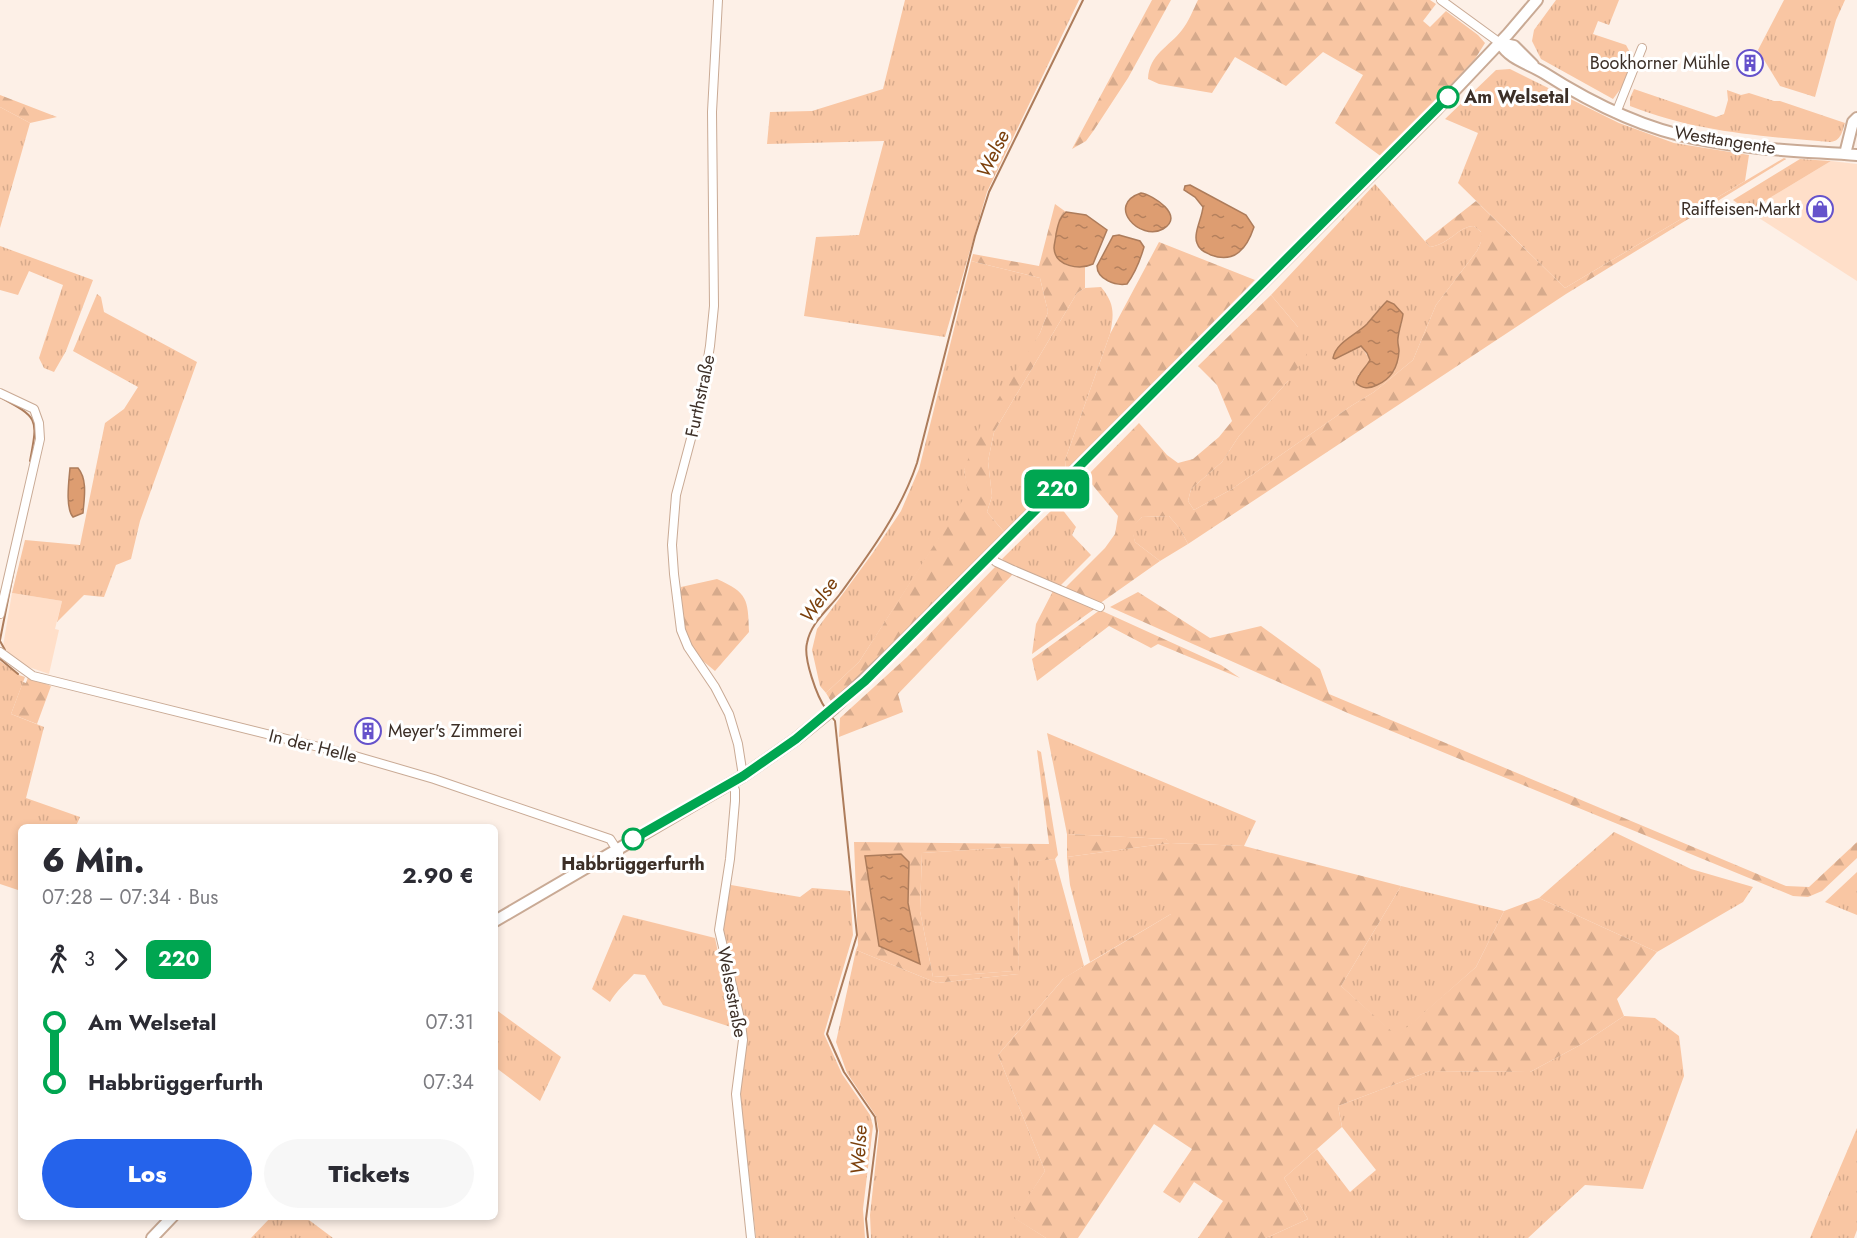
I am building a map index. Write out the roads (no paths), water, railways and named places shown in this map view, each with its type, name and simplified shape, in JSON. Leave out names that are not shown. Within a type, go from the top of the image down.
[{"type":"street","name":"Furthstraße","points":[[718,0],[712,112],[714,306],[709,356],[701,401],[676,495],[672,545],[681,630],[688,647],[715,687],[729,714],[738,744],[743,776]]},
{"type":"street","points":[[1441,0],[1500,43]]},
{"type":"street","points":[[498,919],[743,776],[822,718],[865,681],[1304,243],[1500,43],[1537,0]]},
{"type":"street","name":"Westtangente","points":[[1500,43],[1504,51],[1518,61],[1535,68],[1570,90],[1616,113],[1662,130],[1697,139],[1764,149],[1857,155]]},
{"type":"street","points":[[1616,113],[1642,48]]},
{"type":"street","points":[[1845,154],[1853,122],[1857,117]]},
{"type":"street","points":[[0,393],[34,409],[39,423],[40,439],[0,614]]},
{"type":"street","points":[[990,556],[996,562],[1013,570],[1100,607]]},
{"type":"street","name":"In der Helle","points":[[0,652],[33,676],[355,756],[434,779],[610,839],[618,851]]},
{"type":"street","name":"Welsestraße","points":[[731,783],[735,794],[734,813],[730,859],[719,930],[743,1040],[735,1094],[752,1238]]},
{"type":"street","points":[[152,1238],[169,1220]]},
{"type":"water","points":[[1190,185],[1246,215],[1254,227],[1248,242],[1233,256],[1211,255],[1199,247],[1196,235],[1203,207],[1195,197],[1184,190],[1185,186]]},
{"type":"water","points":[[1141,193],[1159,202],[1169,212],[1171,218],[1169,224],[1163,229],[1154,232],[1145,231],[1130,220],[1126,213],[1126,206],[1131,199]]},
{"type":"water","points":[[1066,212],[1086,215],[1107,230],[1093,264],[1075,267],[1063,263],[1055,254],[1057,228]]},
{"type":"water","points":[[1119,235],[1140,241],[1144,247],[1137,267],[1127,284],[1117,284],[1103,278],[1097,266],[1113,236]]},
{"type":"water","points":[[1387,301],[1394,304],[1403,314],[1397,362],[1393,372],[1386,379],[1369,388],[1364,387],[1356,383],[1370,360],[1361,346],[1333,358],[1338,347],[1367,324]]},
{"type":"water","points":[[70,468],[78,468],[85,490],[83,513],[73,517],[68,501]]},
{"type":"water","points":[[901,854],[909,862],[908,903],[920,964],[879,946],[865,856]]},
{"type":"waterway","name":"Welse","points":[[826,709],[815,687],[809,667],[806,650],[809,636],[816,622],[840,594],[894,515],[910,481],[917,463],[975,236],[989,192],[1083,0]]},
{"type":"waterway","points":[[0,397],[29,415],[33,421],[34,436],[30,461]]},
{"type":"waterway","points":[[0,640],[14,569]]},
{"type":"waterway","points":[[0,641],[5,650]]},
{"type":"waterway","points":[[0,659],[18,674]]},
{"type":"waterway","name":"Welse","points":[[831,716],[835,721],[857,935],[827,1034],[844,1072],[875,1117],[877,1131],[866,1219],[868,1238]]},
{"type":"place","name":"Bookhorner Mühle","points":[[1750,63]]},
{"type":"place","name":"Am Welsetal","points":[[1448,97]]},
{"type":"place","name":"Raiffeisen-Markt","points":[[1820,209]]},
{"type":"place","name":"Meyer's Zimmerei","points":[[368,731]]},
{"type":"place","name":"Habbrüggerfurth","points":[[633,839]]}]
